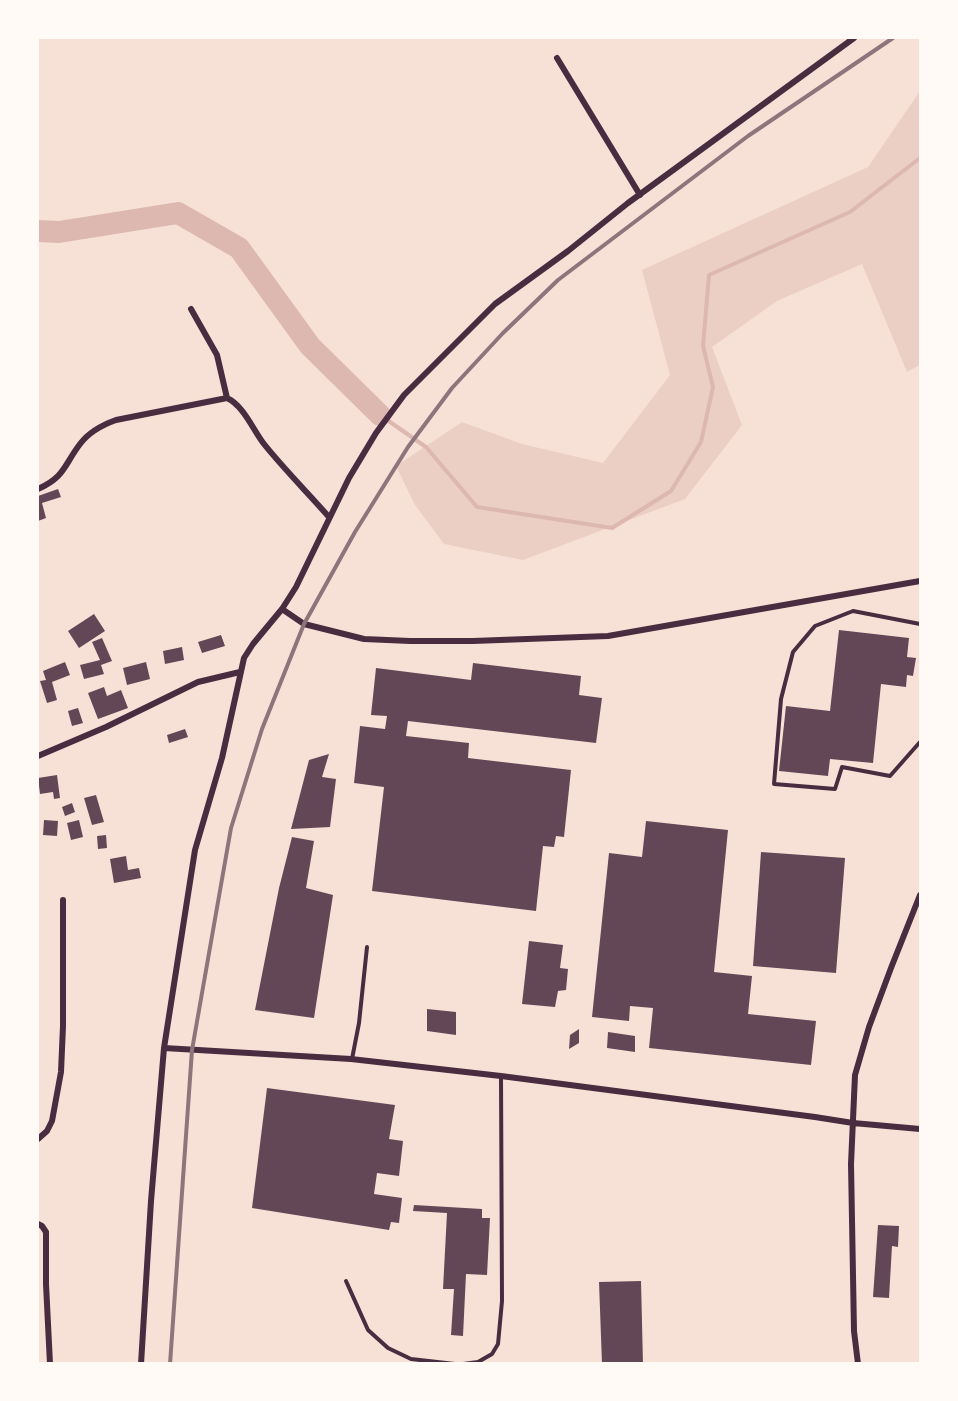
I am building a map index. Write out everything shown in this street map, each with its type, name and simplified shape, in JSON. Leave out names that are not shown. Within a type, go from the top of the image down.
[{"type":"street","points":[[141,1364],[151,1201],[164,1048],[195,850],[222,758],[244,658],[296,587],[349,478],[376,433],[405,395],[495,304],[854,38]]},
{"type":"street","points":[[557,58],[640,195]]},
{"type":"street","points":[[191,309],[217,355],[227,398]]},
{"type":"street","points":[[38,489],[58,477],[80,443],[101,425],[227,398],[232,400],[244,414],[265,445],[329,517]]},
{"type":"street","points":[[282,609],[304,624],[364,639],[421,641],[578,638],[608,636],[921,581]]},
{"type":"street","points":[[38,756],[106,727],[198,682],[240,672]]},
{"type":"street","points":[[858,1364],[854,1331],[851,1164],[855,1075],[891,968],[921,895]]},
{"type":"street","points":[[38,1139],[47,1131],[52,1121],[61,1072],[63,900]]},
{"type":"street","points":[[164,1048],[351,1059],[501,1076],[853,1123],[921,1129]]},
{"type":"street","points":[[38,1224],[46,1232],[50,1364]]},
{"type":"lane","points":[[921,624],[853,611],[815,626],[793,652],[781,699],[774,784],[835,789],[842,767],[890,776],[921,742]]},
{"type":"lane","points":[[351,1059],[359,1023],[367,947]]},
{"type":"lane","points":[[463,1364],[478,1362],[492,1354],[498,1344],[502,1301],[501,1076]]},
{"type":"lane","points":[[346,1281],[368,1330],[388,1348],[411,1359],[455,1364]]},
{"type":"shaded area","points":[[920,91],[920,365],[907,372],[862,264],[777,301],[712,347],[742,425],[685,499],[523,560],[444,544],[415,505],[396,466],[462,422],[522,444],[603,463],[670,375],[642,270],[868,167]]},
{"type":"building","points":[[58,489],[61,497],[42,503],[46,518],[38,521],[38,496]]},
{"type":"building","points":[[94,614],[105,631],[79,648],[68,631]]},
{"type":"building","points":[[839,630],[909,638],[907,657],[916,658],[913,676],[907,675],[906,687],[881,684],[873,763],[830,759],[828,776],[779,771],[786,706],[830,711]]},
{"type":"building","points":[[221,635],[225,646],[202,653],[198,642]]},
{"type":"building","points":[[102,638],[112,661],[101,665],[104,674],[84,679],[80,665],[100,660],[92,642]]},
{"type":"building","points":[[182,647],[184,660],[165,664],[163,651]]},
{"type":"building","points":[[65,662],[70,675],[52,682],[57,700],[47,703],[40,681],[46,680],[43,671]]},
{"type":"building","points":[[146,662],[150,679],[127,685],[123,668]]},
{"type":"building","points":[[473,663],[581,676],[579,695],[602,698],[596,743],[408,721],[406,736],[469,743],[468,758],[571,770],[564,837],[556,836],[554,847],[543,846],[536,911],[372,891],[384,787],[354,783],[360,726],[385,729],[387,716],[371,715],[376,668],[471,680]]},
{"type":"building","points":[[104,687],[107,696],[121,690],[128,708],[98,719],[88,693]]},
{"type":"building","points":[[78,708],[83,723],[72,726],[68,711]]},
{"type":"building","points":[[185,729],[188,737],[169,743],[167,735]]},
{"type":"building","points":[[329,754],[322,777],[336,779],[330,827],[291,829],[309,760]]},
{"type":"building","points":[[57,775],[60,798],[54,799],[53,792],[40,794],[38,778]]},
{"type":"building","points":[[96,795],[104,822],[92,825],[84,798]]},
{"type":"building","points":[[72,803],[75,812],[65,816],[62,807]]},
{"type":"building","points":[[44,820],[58,821],[57,836],[43,835]]},
{"type":"building","points":[[79,820],[83,837],[71,840],[67,823]]},
{"type":"building","points":[[646,821],[728,830],[714,972],[752,976],[748,1014],[816,1021],[811,1065],[649,1048],[653,1008],[630,1006],[629,1021],[592,1017],[609,853],[642,857]]},
{"type":"building","points":[[106,835],[107,848],[98,849],[97,836]]},
{"type":"building","points":[[292,837],[314,841],[306,888],[333,895],[314,1018],[255,1010],[279,888]]},
{"type":"building","points":[[761,852],[845,858],[836,973],[753,966]]},
{"type":"building","points":[[126,856],[128,870],[139,868],[141,878],[114,883],[110,859]]},
{"type":"building","points":[[529,941],[563,945],[560,968],[568,969],[566,990],[558,991],[555,1007],[522,1004]]},
{"type":"building","points":[[427,1009],[456,1012],[456,1035],[427,1031]]},
{"type":"building","points":[[579,1029],[579,1043],[569,1049],[570,1035]]},
{"type":"building","points":[[608,1032],[635,1036],[635,1052],[607,1048]]},
{"type":"building","points":[[267,1088],[395,1105],[389,1139],[403,1141],[399,1176],[377,1173],[374,1194],[402,1198],[399,1223],[391,1222],[389,1230],[252,1208]]},
{"type":"building","points":[[414,1205],[482,1209],[482,1218],[490,1218],[487,1275],[466,1274],[463,1336],[451,1335],[454,1289],[443,1289],[447,1213],[413,1211]]},
{"type":"building","points":[[878,1225],[899,1226],[898,1247],[892,1246],[889,1298],[873,1297]]},
{"type":"building","points":[[641,1281],[643,1364],[602,1364],[599,1282]]},
{"type":"waterway","points":[[380,415],[426,447],[477,507],[612,528],[671,491],[701,442],[713,387],[703,346],[709,275],[850,212],[920,158]]},
{"type":"waterway","points":[[38,231],[59,232],[178,213],[239,248],[310,346],[380,415]]},
{"type":"railway","points":[[170,1364],[192,1050],[231,828],[262,729],[304,624],[355,532],[408,447],[452,388],[503,333],[558,280],[748,136],[893,38]]}]
